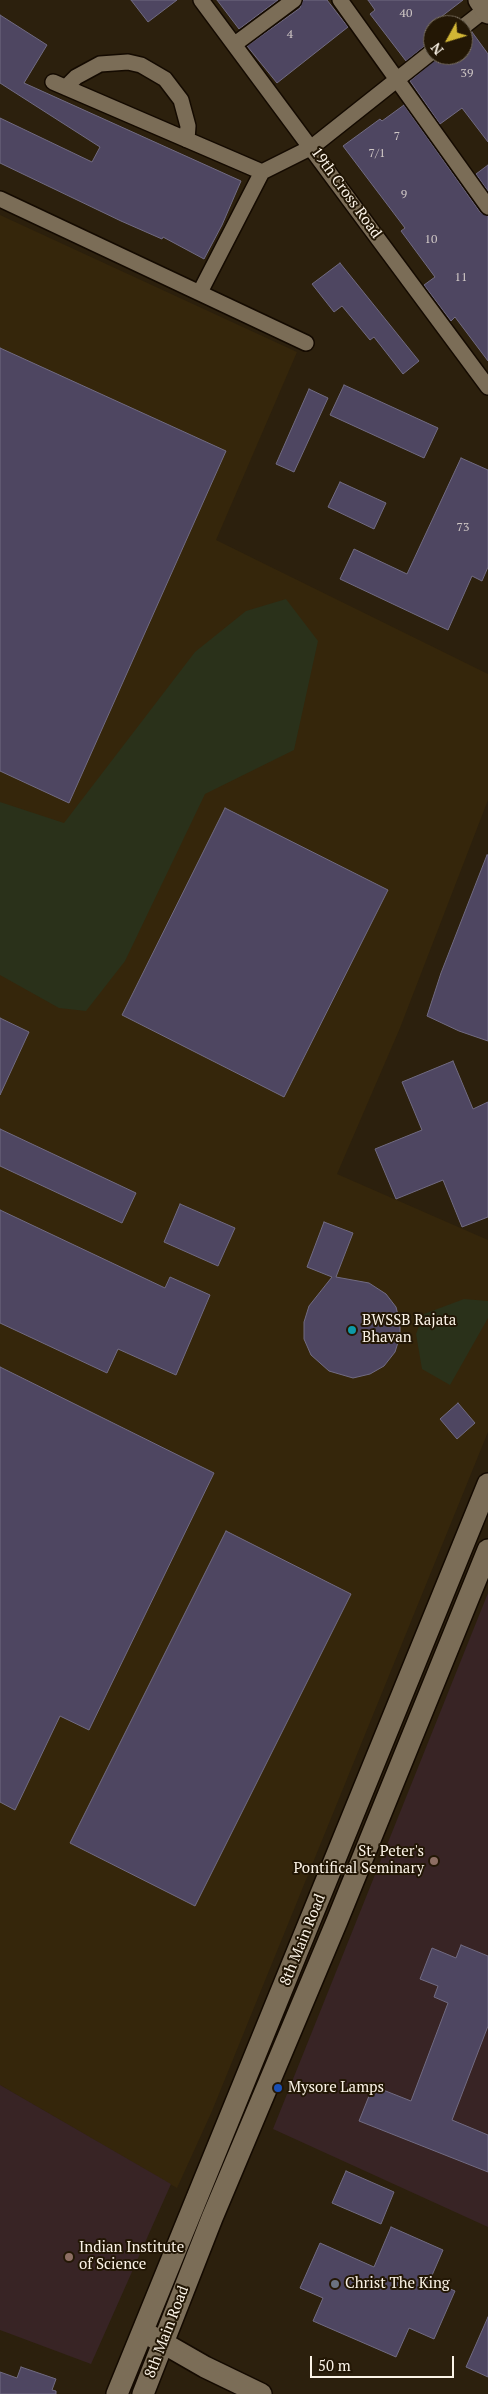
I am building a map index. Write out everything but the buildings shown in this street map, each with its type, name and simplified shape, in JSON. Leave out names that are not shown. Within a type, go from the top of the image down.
[{"type":"main road","name":"8th Main Road","points":[[117,2394],[488,1484]]},
{"type":"main road","name":"8th Main Road","points":[[143,2394],[212,2218],[337,1921],[488,1550]]},
{"type":"main road","points":[[142,2331],[205,2367],[261,2394]]},
{"type":"street","name":"19th Cross Road","points":[[202,0],[488,387]]},
{"type":"street","points":[[235,44],[294,0]]},
{"type":"street","points":[[340,0],[488,207]]},
{"type":"street","points":[[473,18],[484,7]]},
{"type":"street","points":[[200,292],[262,172],[312,147],[423,59]]},
{"type":"street","points":[[187,140],[188,126],[181,100],[164,78],[141,65],[128,62],[100,64],[60,84],[187,140],[262,172]]},
{"type":"street","points":[[0,199],[306,343]]},
{"type":"shaded area","points":[[0,215],[297,352],[216,540],[488,674],[488,800],[400,1028],[337,1174],[488,1240],[488,1432],[212,2111],[177,2188],[0,2085]]},
{"type":"shaded area","name":"St. Peter's Pontifical Seminary","points":[[488,1593],[488,2227],[273,2129]]},
{"type":"shaded area","name":"Indian Institute of Science","points":[[0,2085],[171,2184],[91,2364],[0,2330]]},
{"type":"green space","points":[[286,599],[318,641],[294,750],[205,794],[125,961],[86,1011],[59,1008],[0,975],[0,802],[64,823],[195,652],[246,611]]},
{"type":"green space","points":[[464,1299],[488,1301],[488,1318],[450,1385],[422,1369],[416,1334],[424,1314]]},
{"type":"place","name":"BWSSB Rajata Bhavan","points":[[352,1330]]},
{"type":"place","name":"St. Peter's Pontifical Seminary","points":[[434,1861]]},
{"type":"place","name":"Mysore Lamps","points":[[278,2088]]},
{"type":"place","name":"Indian Institute of Science","points":[[69,2257]]},
{"type":"place","name":"Christ The King","points":[[335,2284]]}]
